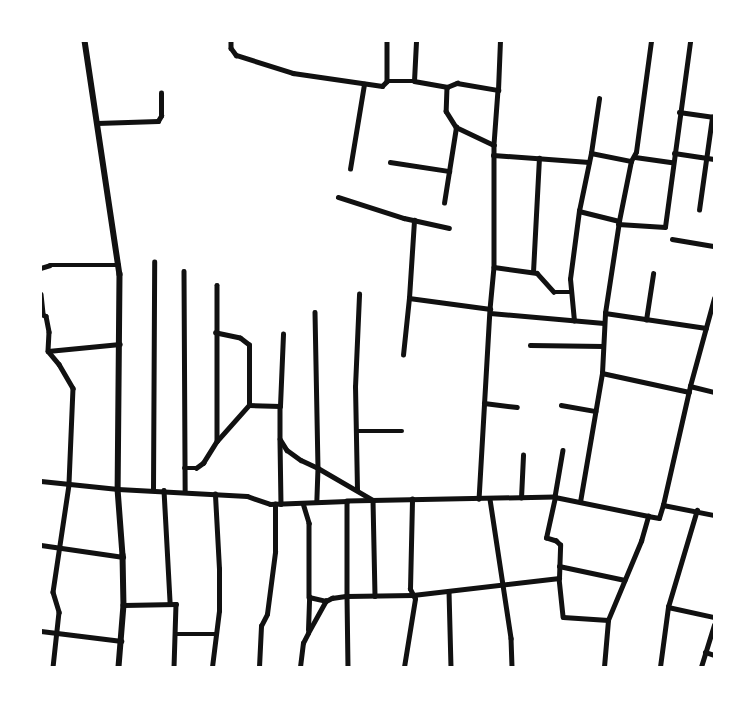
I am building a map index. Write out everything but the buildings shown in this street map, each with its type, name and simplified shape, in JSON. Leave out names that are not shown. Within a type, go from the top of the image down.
[{"type":"street","points":[[85,41],[119,265],[118,489],[124,557],[124,605],[119,667]]},
{"type":"street","points":[[231,41],[231,48],[236,55],[293,73],[382,86],[387,81],[387,41]]},
{"type":"street","points":[[414,81],[416,41]]},
{"type":"street","points":[[479,499],[494,267],[493,155],[500,41]]},
{"type":"street","points":[[580,502],[602,373],[605,313],[618,222],[633,159],[650,41]]},
{"type":"street","points":[[579,211],[618,222],[664,228],[690,41]]},
{"type":"street","points":[[387,81],[414,81],[447,87],[457,83],[498,90]]},
{"type":"street","points":[[350,169],[364,84]]},
{"type":"street","points":[[447,87],[446,111],[456,127],[494,145]]},
{"type":"street","points":[[97,123],[158,121],[162,116],[161,93]]},
{"type":"street","points":[[574,321],[571,292],[572,258],[591,152],[598,99]]},
{"type":"street","points":[[679,112],[713,117],[699,210]]},
{"type":"street","points":[[444,203],[456,127]]},
{"type":"street","points":[[591,152],[633,159],[672,162]]},
{"type":"street","points":[[674,153],[714,159]]},
{"type":"street","points":[[493,155],[589,162]]},
{"type":"street","points":[[533,272],[539,158]]},
{"type":"street","points":[[390,162],[449,171]]},
{"type":"street","points":[[338,198],[449,228]]},
{"type":"street","points":[[403,355],[414,220]]},
{"type":"street","points":[[672,239],[714,246]]},
{"type":"street","points":[[153,490],[154,262]]},
{"type":"street","points":[[41,268],[50,265],[119,265]]},
{"type":"street","points":[[494,267],[533,272],[538,274],[554,292],[571,292]]},
{"type":"street","points":[[184,271],[185,492]]},
{"type":"street","points":[[646,320],[653,274]]},
{"type":"street","points":[[217,285],[217,441]]},
{"type":"street","points":[[41,294],[42,314],[46,316],[49,332],[48,351],[59,364],[73,388],[69,485],[58,547],[53,592],[59,612],[53,667]]},
{"type":"street","points":[[357,490],[355,387],[360,294]]},
{"type":"street","points":[[409,298],[490,311],[604,323]]},
{"type":"street","points":[[41,481],[118,489],[247,496],[275,504],[412,499],[554,497],[659,518],[714,298]]},
{"type":"street","points":[[315,312],[317,502]]},
{"type":"street","points":[[605,313],[706,328]]},
{"type":"street","points":[[184,468],[196,468],[203,463],[217,441],[249,406],[249,345],[240,338],[216,333]]},
{"type":"street","points":[[281,504],[280,406],[283,334]]},
{"type":"street","points":[[48,351],[120,344]]},
{"type":"street","points":[[530,345],[603,346]]},
{"type":"street","points":[[602,373],[714,392]]},
{"type":"street","points":[[484,404],[517,407]]},
{"type":"street","points":[[561,405],[595,411]]},
{"type":"street","points":[[249,406],[280,406]]},
{"type":"street","points":[[356,431],[402,431]]},
{"type":"street","points":[[280,439],[287,450],[301,460],[373,500]]},
{"type":"street","points":[[563,450],[546,538],[556,541],[560,546],[559,578],[563,617],[608,620]]},
{"type":"street","points":[[521,498],[523,455]]},
{"type":"street","points":[[164,490],[170,602]]},
{"type":"street","points":[[212,667],[219,611],[215,494]]},
{"type":"street","points":[[404,667],[415,599],[410,589],[412,499]]},
{"type":"street","points":[[490,499],[511,638],[512,667]]},
{"type":"street","points":[[373,500],[375,596]]},
{"type":"street","points":[[346,501],[348,667]]},
{"type":"street","points":[[303,503],[309,523],[308,633]]},
{"type":"street","points":[[259,667],[261,626],[267,614],[276,552],[275,504]]},
{"type":"street","points":[[663,504],[714,515]]},
{"type":"street","points":[[660,667],[668,607],[697,510]]},
{"type":"street","points":[[604,667],[608,620],[641,541],[648,516]]},
{"type":"street","points":[[41,544],[124,557]]},
{"type":"street","points":[[559,566],[625,580]]},
{"type":"street","points":[[309,596],[326,601],[347,596],[413,596],[559,578]]},
{"type":"street","points":[[449,591],[451,667]]},
{"type":"street","points":[[300,667],[303,644],[326,601]]},
{"type":"street","points":[[124,605],[170,602],[177,605],[174,667]]},
{"type":"street","points":[[668,607],[714,617]]},
{"type":"street","points":[[701,667],[714,625]]},
{"type":"street","points":[[41,631],[121,641]]},
{"type":"street","points":[[176,634],[216,634]]},
{"type":"street","points":[[705,652],[714,655]]}]
